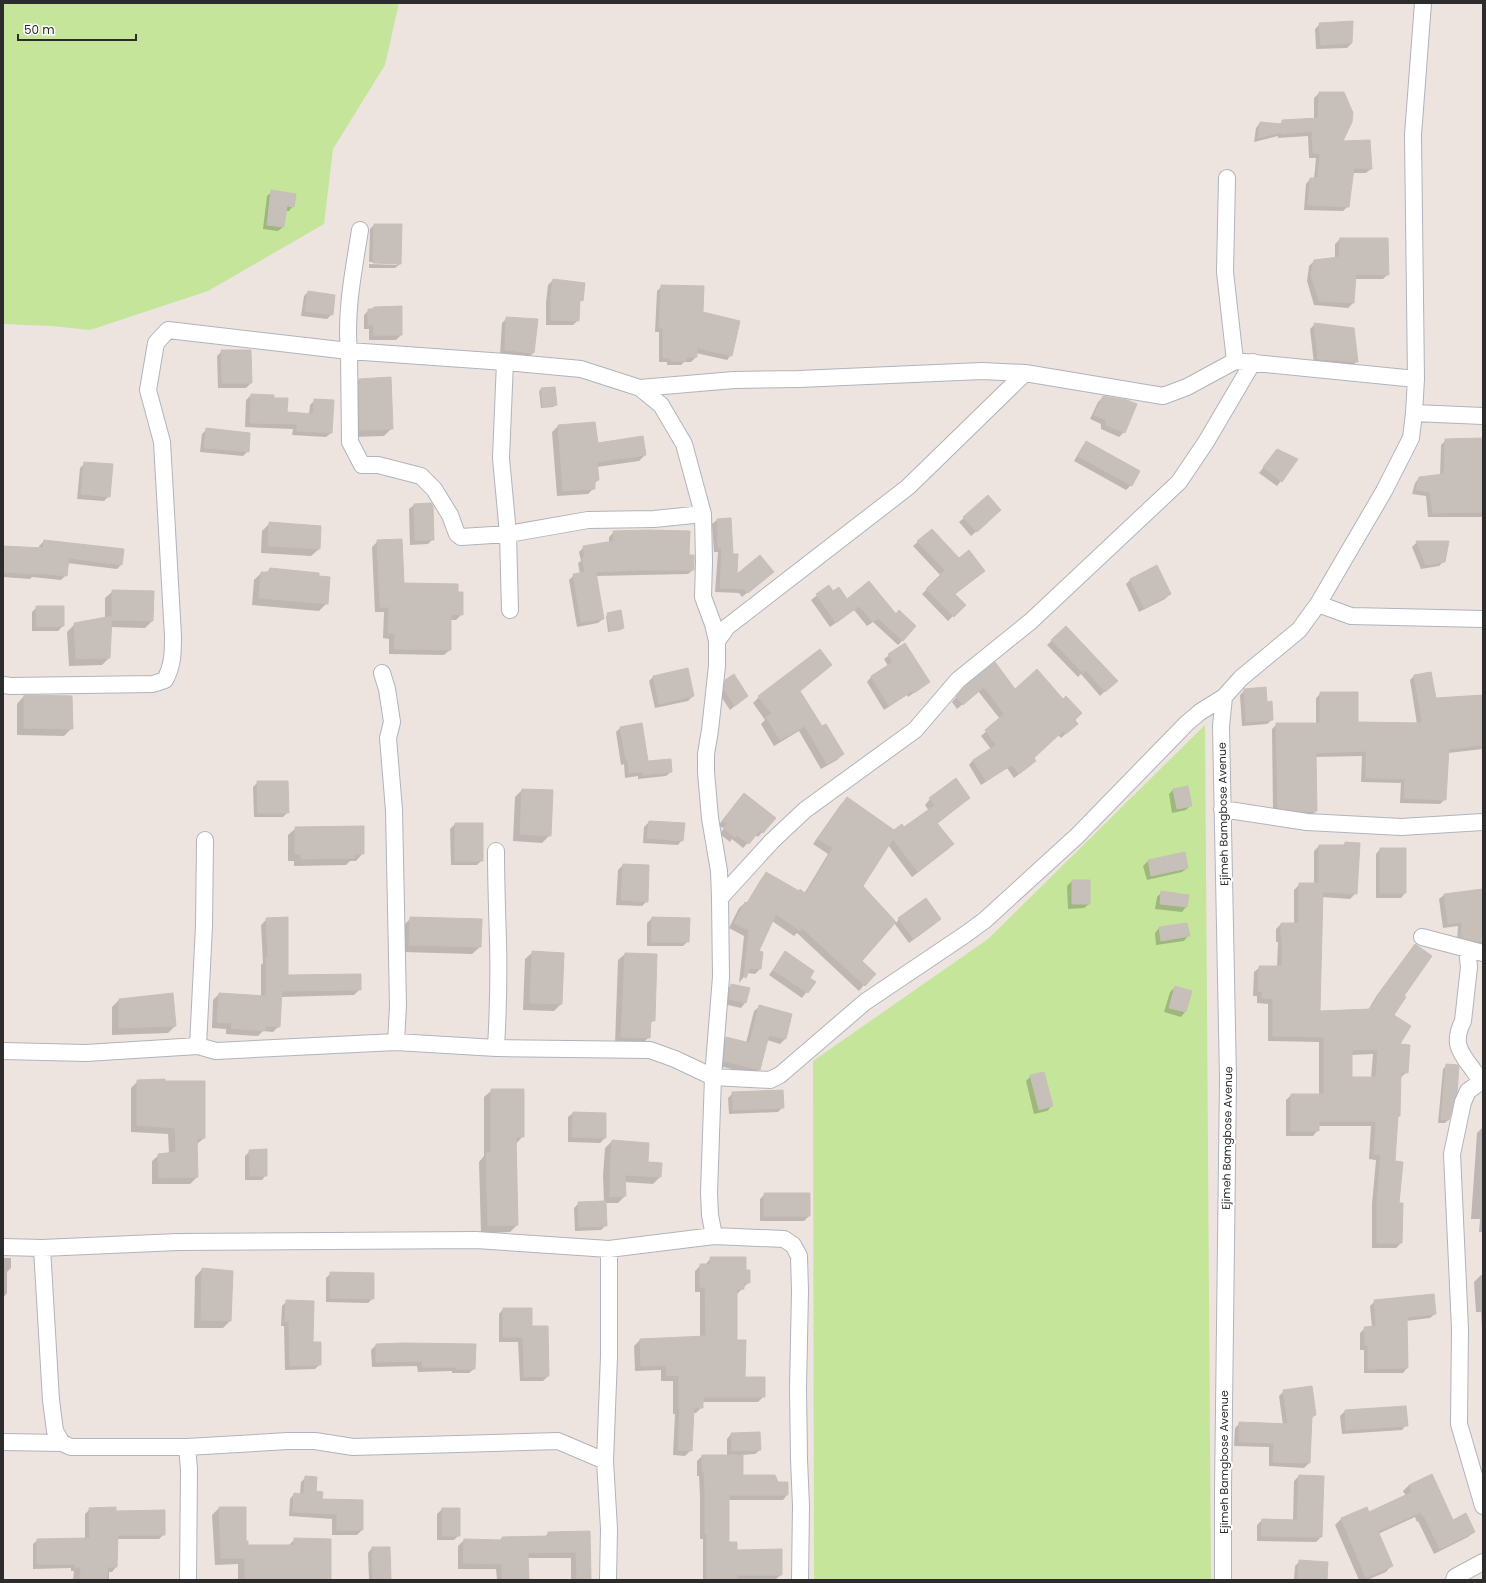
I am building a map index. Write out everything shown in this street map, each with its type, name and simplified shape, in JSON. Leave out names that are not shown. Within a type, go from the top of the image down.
[{"type":"street","points":[[3,1052],[86,1053],[198,1046],[216,1051],[396,1042],[496,1048],[650,1050],[675,1059],[713,1077],[770,1080],[780,1075],[865,1002],[985,920],[1077,836],[1187,723],[1200,712],[1224,697],[1241,678],[1299,630],[1318,604],[1384,491],[1411,438],[1416,379],[1413,136],[1423,3]]},
{"type":"street","points":[[1227,178],[1226,272],[1235,360]]},
{"type":"street","points":[[360,230],[353,271],[347,330],[349,351],[350,442],[362,465],[378,465],[421,476],[434,489],[450,515],[457,534],[461,537],[508,534],[588,520],[654,519],[703,514]]},
{"type":"street","points":[[3,685],[153,684],[165,680],[171,670],[173,658],[173,636],[162,442],[148,390],[156,342],[168,330],[349,351],[581,369],[640,388],[661,405],[684,444],[703,514],[703,596],[713,624],[717,641],[717,666],[706,754],[710,818],[719,871],[720,898],[721,977],[713,1077],[709,1194],[710,1215],[714,1236]]},
{"type":"street","points":[[640,388],[664,384],[734,380],[799,379],[982,371],[1025,373],[1163,396],[1187,387],[1235,360],[1416,379]]},
{"type":"street","points":[[505,362],[501,458],[508,534],[510,610]]},
{"type":"street","points":[[720,898],[772,841],[805,810],[915,730],[958,680],[1031,620],[1178,482],[1206,442],[1253,362]]},
{"type":"street","points":[[717,641],[727,627],[908,487],[1025,373]]},
{"type":"street","points":[[1414,413],[1483,416]]},
{"type":"street","points":[[1318,604],[1351,616],[1483,619]]},
{"type":"street","points":[[382,673],[387,689],[392,722],[388,738],[394,810],[398,1006],[396,1042]]},
{"type":"street","name":"Ejimeh Bamgbose Avenue","points":[[1224,697],[1221,726],[1228,1078],[1223,1490],[1224,1580]]},
{"type":"street","points":[[1222,809],[1307,822],[1401,827],[1483,822]]},
{"type":"street","points":[[198,1046],[204,926],[205,840]]},
{"type":"street","points":[[496,851],[498,1008],[496,1048]]},
{"type":"street","points":[[1422,937],[1483,953]]},
{"type":"street","points":[[1467,949],[1469,967],[1463,1021],[1459,1028],[1457,1043],[1460,1054],[1482,1081],[1468,1091],[1463,1102],[1452,1154],[1460,1329],[1459,1424],[1483,1506]]},
{"type":"street","points":[[3,1247],[42,1248],[178,1242],[476,1240],[609,1248],[714,1236],[784,1239],[793,1245],[799,1256],[800,1291],[798,1388],[801,1506],[800,1580]]},
{"type":"street","points":[[42,1248],[51,1400],[55,1431],[62,1443]]},
{"type":"street","points":[[608,1580],[610,1529],[605,1461],[610,1356],[609,1248]]},
{"type":"street","points":[[3,1442],[62,1443],[71,1447],[187,1448],[288,1441],[315,1441],[353,1447],[558,1442],[605,1461]]},
{"type":"street","points":[[187,1448],[188,1580]]},
{"type":"street","points":[[1454,1580],[1455,1577],[1483,1562]]},
{"type":"green space","points":[[3,3],[399,3],[385,65],[333,149],[324,224],[208,291],[90,330],[51,326],[3,324]]},
{"type":"green space","points":[[1205,725],[1211,1580],[814,1580],[813,1061],[988,939]]},
{"type":"building","points":[[1353,21],[1352,43],[1321,45],[1319,23]]},
{"type":"building","points":[[1319,92],[1344,92],[1353,113],[1352,122],[1343,141],[1370,140],[1372,169],[1354,168],[1349,207],[1308,205],[1310,178],[1318,178],[1320,153],[1313,153],[1312,131],[1282,134],[1282,132],[1258,138],[1260,122],[1282,124],[1282,120],[1318,118]]},
{"type":"building","points":[[271,190],[296,194],[294,207],[287,206],[284,227],[267,225]]},
{"type":"building","points":[[374,224],[402,224],[401,264],[373,263]]},
{"type":"building","points":[[1340,238],[1388,238],[1389,275],[1356,274],[1354,303],[1319,301],[1311,275],[1314,260],[1339,257]]},
{"type":"building","points":[[553,279],[585,283],[583,301],[580,300],[579,321],[551,320]]},
{"type":"building","points":[[661,285],[704,286],[703,312],[740,321],[732,356],[697,348],[697,357],[686,357],[686,361],[671,361],[671,358],[663,358],[663,328],[659,328]]},
{"type":"building","points":[[308,291],[335,295],[333,315],[305,311]]},
{"type":"building","points":[[402,306],[402,335],[374,335],[374,325],[368,325],[368,309],[372,309],[374,307]]},
{"type":"building","points":[[506,317],[538,319],[534,353],[505,350]]},
{"type":"building","points":[[1314,323],[1354,328],[1358,362],[1318,359]]},
{"type":"building","points":[[221,350],[251,350],[252,383],[222,383]]},
{"type":"building","points":[[391,377],[393,429],[360,430],[359,379]]},
{"type":"building","points":[[555,387],[557,405],[543,407],[541,388]]},
{"type":"building","points":[[251,394],[274,395],[274,398],[288,398],[287,412],[313,414],[314,399],[334,400],[332,433],[297,431],[297,424],[250,423]]},
{"type":"building","points":[[1103,396],[1127,400],[1137,404],[1125,433],[1106,425],[1106,420],[1094,415]]},
{"type":"building","points":[[595,422],[598,443],[643,436],[646,455],[597,462],[599,480],[595,481],[595,489],[563,491],[558,425]]},
{"type":"building","points":[[206,428],[250,433],[249,452],[204,448]]},
{"type":"building","points":[[1483,438],[1483,512],[1433,513],[1430,492],[1416,490],[1419,477],[1444,474],[1445,439]]},
{"type":"building","points":[[1086,441],[1140,471],[1132,486],[1078,456]]},
{"type":"building","points":[[1277,449],[1298,459],[1282,482],[1263,467]]},
{"type":"building","points":[[84,462],[113,464],[110,497],[81,494]]},
{"type":"building","points":[[988,495],[1001,510],[977,532],[963,517]]},
{"type":"building","points":[[431,503],[433,506],[434,540],[415,540],[414,504]]},
{"type":"building","points":[[731,518],[733,554],[738,554],[737,574],[760,555],[774,572],[748,593],[744,589],[720,588],[722,548],[718,548],[717,519]]},
{"type":"building","points":[[269,522],[321,526],[320,549],[268,546]]},
{"type":"building","points":[[932,529],[959,558],[969,550],[985,571],[955,594],[966,605],[954,617],[926,589],[945,570],[917,541]]},
{"type":"building","points":[[613,531],[690,531],[689,555],[694,555],[694,570],[596,572],[604,619],[581,622],[573,574],[585,572],[582,558],[585,557],[583,546],[614,541]]},
{"type":"building","points":[[402,539],[404,583],[458,584],[458,592],[463,592],[463,615],[451,614],[451,650],[394,649],[395,633],[388,633],[389,607],[380,607],[377,540]]},
{"type":"building","points":[[44,540],[124,549],[122,565],[69,558],[67,576],[3,572],[3,546],[43,548]]},
{"type":"building","points":[[1416,541],[1449,541],[1445,562],[1426,565]]},
{"type":"building","points":[[1157,565],[1171,594],[1144,608],[1130,579]]},
{"type":"building","points":[[270,568],[319,573],[319,576],[330,577],[328,604],[259,598],[261,572],[269,572]]},
{"type":"building","points":[[869,581],[896,614],[899,610],[916,626],[903,641],[878,618],[873,622],[859,606],[836,623],[816,594],[829,585],[833,591],[839,587],[847,599]]},
{"type":"building","points":[[112,590],[154,591],[153,621],[112,620]]},
{"type":"building","points":[[36,606],[64,606],[64,626],[37,627]]},
{"type":"building","points":[[621,610],[624,628],[610,631],[607,613]]},
{"type":"building","points":[[112,616],[110,658],[76,659],[74,623]]},
{"type":"building","points":[[1066,626],[1118,681],[1105,692],[1086,670],[1083,673],[1051,640]]},
{"type":"building","points":[[905,643],[930,682],[914,693],[912,691],[889,706],[871,676],[893,662],[888,654]]},
{"type":"building","points":[[820,649],[832,665],[800,691],[822,726],[826,724],[844,754],[827,764],[805,726],[780,740],[766,717],[772,714],[758,696]]},
{"type":"building","points":[[995,662],[1015,689],[1037,669],[1063,699],[1066,696],[1082,713],[1075,720],[1078,724],[1066,734],[1063,731],[1034,758],[1036,761],[1019,774],[1012,765],[986,781],[973,760],[996,745],[985,730],[1004,714],[984,687],[963,705],[956,697],[964,687]]},
{"type":"building","points":[[688,668],[694,696],[659,704],[653,676]]},
{"type":"building","points":[[1431,672],[1436,698],[1483,695],[1483,745],[1449,749],[1446,800],[1404,798],[1405,779],[1366,778],[1366,751],[1316,753],[1317,811],[1303,812],[1278,808],[1276,723],[1320,723],[1320,692],[1358,692],[1358,722],[1422,723],[1414,675]]},
{"type":"building","points":[[734,674],[748,696],[735,706],[724,690],[725,680]]},
{"type":"building","points":[[1266,687],[1267,702],[1272,701],[1273,720],[1246,722],[1244,689]]},
{"type":"building","points":[[24,695],[72,696],[73,729],[24,728]]},
{"type":"building","points":[[642,723],[648,761],[671,759],[672,772],[643,775],[643,772],[629,773],[628,760],[626,760],[620,727]]},
{"type":"building","points":[[956,778],[970,798],[937,823],[954,844],[918,872],[893,839],[863,886],[896,922],[862,961],[876,974],[865,986],[802,928],[800,931],[776,914],[759,951],[763,952],[761,969],[750,968],[746,978],[744,977],[749,930],[734,923],[745,902],[748,903],[766,872],[799,891],[800,889],[806,894],[833,848],[818,839],[847,797],[894,830],[902,824],[904,827],[935,805],[929,798]]},
{"type":"building","points":[[257,781],[288,781],[289,813],[258,813]]},
{"type":"building","points":[[1188,786],[1192,806],[1177,809],[1173,789]]},
{"type":"building","points":[[522,789],[553,790],[551,836],[520,834]]},
{"type":"building","points":[[744,793],[776,818],[763,833],[760,830],[749,844],[737,835],[735,838],[724,828],[728,823],[722,821]]},
{"type":"building","points":[[649,821],[685,823],[683,841],[647,838]]},
{"type":"building","points":[[455,823],[483,823],[483,861],[455,861]]},
{"type":"building","points":[[364,826],[364,854],[354,854],[354,858],[301,859],[301,854],[295,854],[295,827]]},
{"type":"building","points":[[1345,842],[1360,843],[1357,894],[1323,892],[1320,1011],[1370,1009],[1382,989],[1415,944],[1432,956],[1404,996],[1406,997],[1394,1015],[1411,1026],[1400,1044],[1410,1045],[1408,1073],[1401,1072],[1400,1116],[1398,1116],[1395,1161],[1403,1162],[1399,1203],[1403,1203],[1402,1243],[1377,1243],[1377,1198],[1381,1155],[1374,1154],[1376,1121],[1319,1121],[1319,1131],[1291,1131],[1291,1094],[1324,1094],[1324,1037],[1273,1036],[1273,999],[1262,998],[1262,991],[1258,991],[1259,966],[1282,966],[1281,923],[1299,923],[1299,883],[1319,883],[1319,845],[1345,845]],"holes":[[[1378,1049],[1376,1077],[1352,1077],[1352,1050]]]},
{"type":"building","points":[[1380,848],[1406,848],[1406,893],[1380,893]]},
{"type":"building","points":[[1185,852],[1188,868],[1151,876],[1148,860]]},
{"type":"building","points":[[623,864],[649,865],[648,902],[621,900]]},
{"type":"building","points":[[1072,880],[1090,880],[1090,904],[1072,904]]},
{"type":"building","points":[[1483,889],[1483,942],[1461,938],[1462,922],[1448,924],[1444,894]]},
{"type":"building","points":[[1161,891],[1189,895],[1187,907],[1160,904]]},
{"type":"building","points":[[926,898],[941,919],[914,939],[898,918]]},
{"type":"building","points":[[288,917],[288,975],[361,974],[361,990],[282,991],[280,1027],[265,1026],[265,1031],[231,1028],[232,1023],[217,1022],[219,993],[266,996],[266,958],[268,958],[266,918]]},
{"type":"building","points":[[410,917],[482,919],[481,947],[409,945]]},
{"type":"building","points":[[652,917],[690,918],[689,942],[651,942]]},
{"type":"building","points":[[1187,923],[1190,936],[1161,941],[1159,927]]},
{"type":"building","points":[[532,951],[564,953],[562,1004],[530,1003]]},
{"type":"building","points":[[785,951],[814,971],[810,978],[816,982],[808,993],[773,970]]},
{"type":"building","points":[[625,953],[657,954],[655,1021],[651,1020],[650,1038],[621,1037]]},
{"type":"building","points":[[731,984],[750,988],[746,1003],[729,999]]},
{"type":"building","points":[[1175,986],[1192,991],[1186,1012],[1169,1008]]},
{"type":"building","points":[[173,993],[176,1026],[119,1028],[119,999]]},
{"type":"building","points":[[759,1005],[792,1014],[786,1039],[769,1035],[760,1070],[724,1061],[726,1037],[750,1043]]},
{"type":"building","points":[[1446,1064],[1459,1066],[1457,1093],[1449,1120],[1441,1119]]},
{"type":"building","points":[[1044,1072],[1053,1106],[1039,1110],[1030,1075]]},
{"type":"building","points":[[165,1079],[165,1081],[205,1081],[205,1138],[197,1138],[198,1177],[159,1178],[158,1154],[176,1152],[175,1128],[137,1125],[137,1080]]},
{"type":"building","points":[[491,1089],[524,1089],[524,1137],[516,1137],[518,1225],[488,1226],[486,1153],[491,1153]]},
{"type":"building","points":[[783,1090],[784,1108],[733,1110],[732,1092]]},
{"type":"building","points":[[573,1112],[606,1113],[606,1138],[572,1137]]},
{"type":"building","points":[[612,1140],[649,1143],[648,1162],[662,1163],[661,1177],[625,1175],[626,1196],[610,1197]]},
{"type":"building","points":[[267,1149],[267,1176],[250,1176],[249,1150]]},
{"type":"building","points":[[764,1193],[810,1193],[810,1216],[764,1216]]},
{"type":"building","points":[[606,1201],[607,1226],[579,1227],[578,1202]]},
{"type":"building","points":[[710,1257],[746,1257],[746,1270],[750,1270],[750,1283],[744,1283],[744,1289],[737,1290],[737,1340],[746,1340],[745,1377],[765,1377],[765,1397],[703,1397],[703,1408],[694,1408],[692,1451],[678,1450],[680,1408],[679,1375],[667,1376],[666,1365],[641,1366],[640,1339],[706,1336],[705,1287],[700,1287],[700,1264],[711,1264]]},
{"type":"building","points":[[202,1268],[233,1271],[231,1321],[201,1320]]},
{"type":"building","points":[[330,1272],[374,1273],[374,1299],[330,1298]]},
{"type":"building","points":[[1434,1294],[1436,1314],[1407,1317],[1408,1368],[1368,1369],[1368,1345],[1365,1345],[1364,1327],[1376,1326],[1374,1300]]},
{"type":"building","points":[[286,1300],[314,1301],[313,1342],[321,1342],[321,1365],[290,1366],[289,1321],[285,1321]]},
{"type":"building","points":[[503,1308],[532,1308],[532,1326],[548,1326],[549,1376],[524,1377],[523,1337],[503,1337]]},
{"type":"building","points":[[376,1344],[476,1344],[475,1369],[456,1369],[456,1367],[422,1367],[422,1361],[376,1362]]},
{"type":"building","points":[[1312,1386],[1316,1415],[1312,1416],[1310,1463],[1273,1462],[1274,1443],[1239,1442],[1239,1422],[1288,1424],[1283,1390]]},
{"type":"building","points":[[1406,1406],[1408,1426],[1346,1430],[1345,1410]]},
{"type":"building","points":[[760,1432],[761,1450],[732,1451],[731,1433]]},
{"type":"building","points":[[702,1455],[743,1455],[743,1475],[775,1475],[778,1482],[788,1482],[788,1495],[729,1495],[729,1542],[737,1542],[737,1550],[782,1549],[782,1575],[737,1575],[737,1579],[707,1579],[707,1534],[705,1534],[705,1491],[704,1471],[702,1471]]},
{"type":"building","points":[[1432,1474],[1453,1520],[1466,1513],[1475,1532],[1440,1549],[1421,1512],[1378,1531],[1393,1566],[1366,1578],[1341,1518],[1367,1507],[1369,1512],[1412,1492],[1409,1485]]},
{"type":"building","points":[[1299,1475],[1324,1476],[1322,1537],[1261,1536],[1262,1519],[1297,1520]]},
{"type":"building","points":[[305,1476],[317,1477],[316,1491],[323,1492],[322,1499],[363,1500],[363,1530],[337,1530],[337,1514],[293,1512],[294,1493],[304,1494]]},
{"type":"building","points":[[116,1507],[116,1511],[165,1510],[165,1535],[118,1535],[117,1567],[107,1567],[107,1580],[80,1580],[81,1567],[75,1567],[75,1564],[37,1564],[37,1539],[90,1538],[89,1508]]},
{"type":"building","points":[[219,1507],[246,1507],[246,1541],[248,1541],[248,1545],[294,1545],[294,1538],[331,1539],[331,1580],[245,1580],[245,1558],[221,1558]]},
{"type":"building","points":[[442,1508],[460,1508],[460,1536],[442,1536]]},
{"type":"building","points":[[590,1531],[591,1580],[577,1580],[576,1552],[528,1553],[529,1580],[502,1580],[502,1564],[463,1563],[464,1539],[502,1540],[502,1537],[548,1536],[548,1532]]},
{"type":"building","points":[[372,1547],[390,1547],[391,1580],[373,1580]]},
{"type":"building","points":[[1299,1560],[1328,1562],[1327,1580],[1298,1580]]}]
